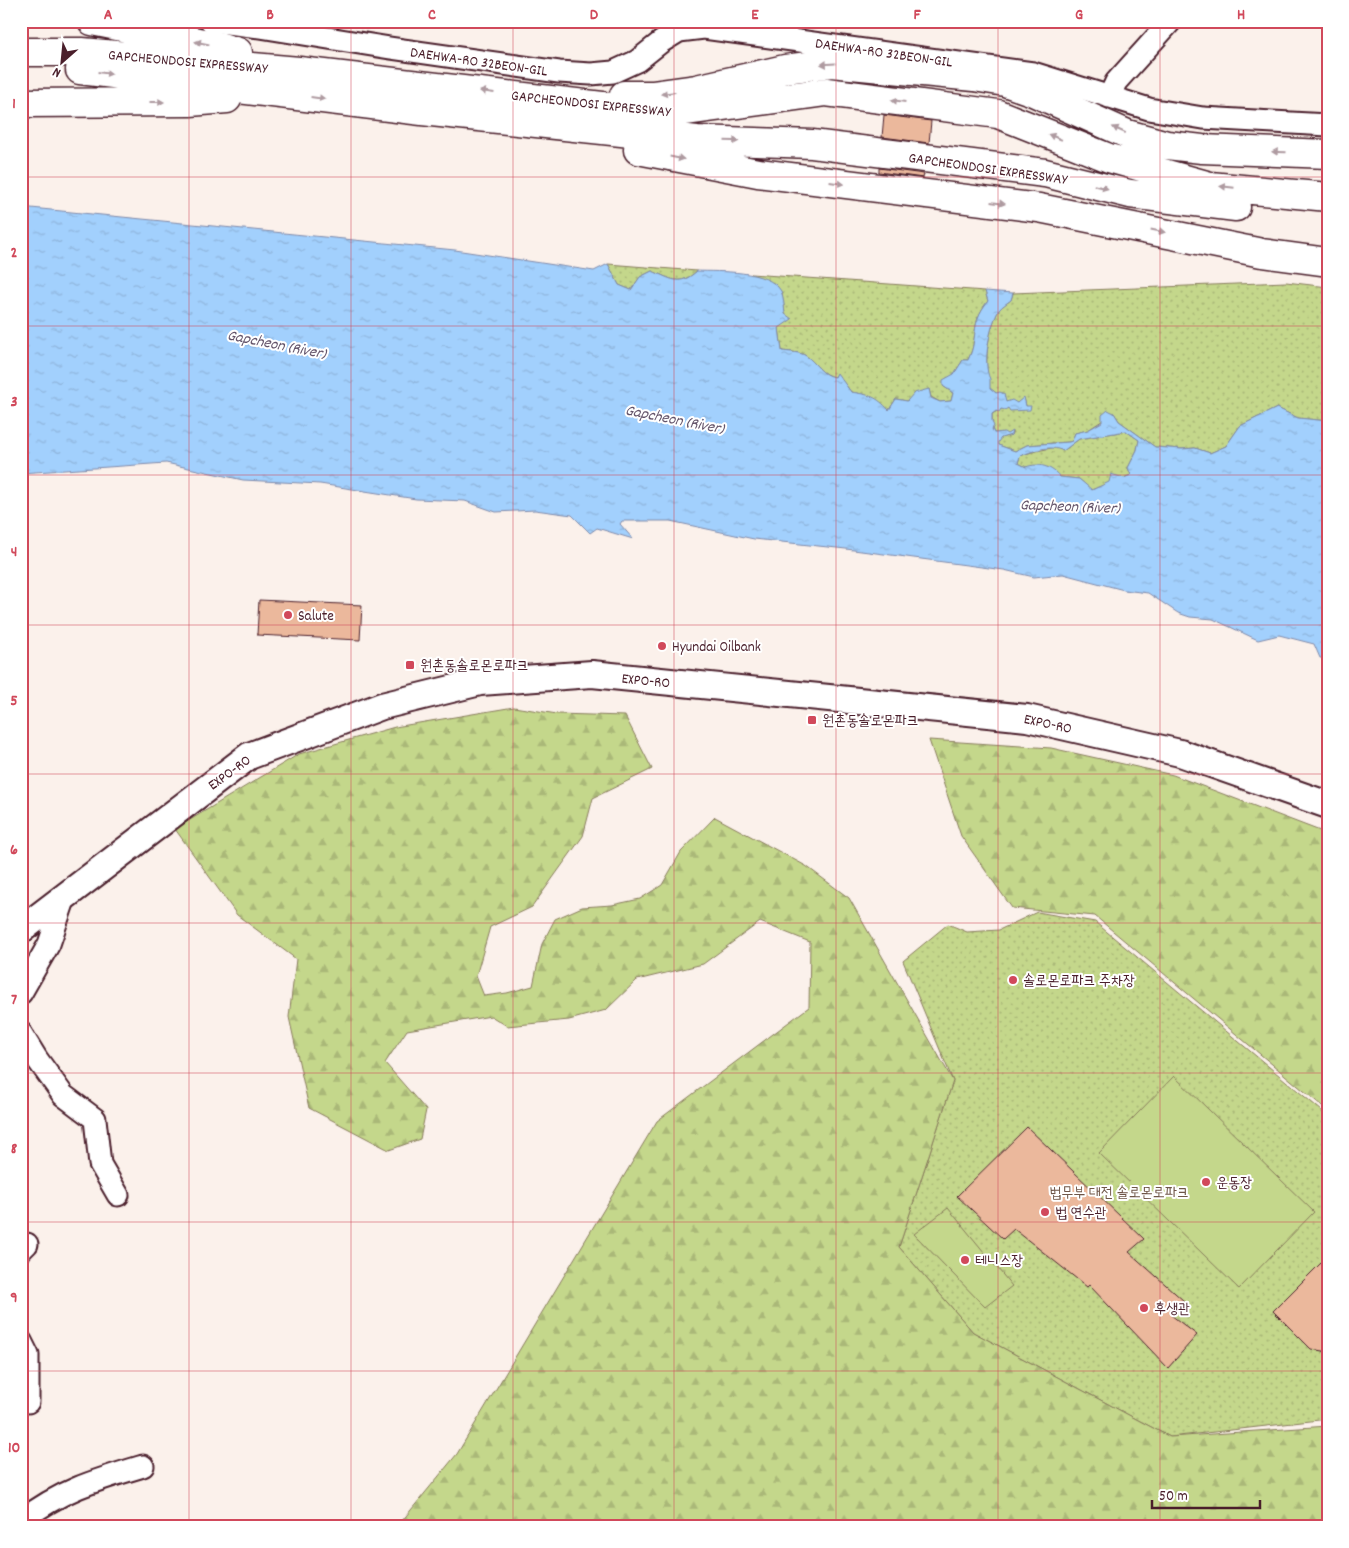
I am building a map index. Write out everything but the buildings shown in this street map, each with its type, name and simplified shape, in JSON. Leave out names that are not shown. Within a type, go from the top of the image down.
[{"type":"highway","points":[[92,21],[218,46],[295,82]]},
{"type":"highway","name":"GAPCHEONDOSI EXPRESSWAY","points":[[21,52],[82,52],[295,82],[422,111],[697,140],[812,144],[1045,173],[1130,194],[1328,216]]},
{"type":"highway","points":[[535,98],[652,95],[696,89],[785,69],[831,63],[974,77],[1005,82],[1031,91],[1127,134],[1168,145],[1202,149],[1328,154]]},
{"type":"highway","name":"GAPCHEONDOSI EXPRESSWAY","points":[[21,71],[80,70],[295,82],[535,98],[662,113],[826,92],[998,114],[1108,158],[1210,186],[1328,197]]},
{"type":"highway","points":[[21,103],[190,102],[295,82]]},
{"type":"highway","points":[[422,111],[758,173],[1039,208],[1262,253],[1328,262]]},
{"type":"main road","name":"EXPO-RO","points":[[21,930],[250,756],[382,706],[480,682],[592,674],[1027,718],[1180,753],[1328,804]]},
{"type":"street","name":"DAEHWA-RO 32BEON-GIL","points":[[211,21],[550,71],[591,74],[613,72],[638,61],[661,42],[679,31],[704,28],[1033,73],[1149,109],[1203,118],[1328,125]]},
{"type":"street","points":[[1109,97],[1116,82],[1172,21]]},
{"type":"street","points":[[21,993],[49,944],[65,897]]},
{"type":"street","points":[[21,1033],[63,1095],[95,1119],[100,1164],[118,1195]]},
{"type":"street","points":[[21,1341],[28,1355],[28,1402]]},
{"type":"street","points":[[21,1521],[37,1508],[64,1492],[143,1466]]},
{"type":"green space","points":[[608,264],[697,271],[685,279],[675,280],[652,271],[640,277],[631,290],[619,285]]},
{"type":"green space","points":[[751,274],[985,291],[988,301],[978,318],[968,360],[963,360],[943,386],[953,393],[951,401],[940,402],[931,397],[929,389],[907,401],[896,399],[889,410],[866,395],[851,392],[837,374],[835,377],[826,374],[804,355],[782,351],[779,328],[785,314],[782,293],[775,284]]},
{"type":"green space","points":[[1286,282],[1328,287],[1328,421],[1298,418],[1277,408],[1240,426],[1226,446],[1210,453],[1195,448],[1155,447],[1119,421],[1114,413],[1088,430],[1075,433],[1072,441],[1069,442],[1027,445],[1015,451],[998,445],[997,442],[1001,438],[1011,435],[1012,432],[1007,435],[994,433],[992,429],[992,414],[1001,409],[1026,406],[1024,398],[1017,403],[1006,402],[1004,398],[989,388],[987,359],[989,338],[999,310],[1011,300],[1013,293]]},
{"type":"green space","points":[[1126,431],[1139,440],[1137,450],[1128,468],[1131,475],[1091,490],[1079,479],[1060,477],[1018,463],[1020,456],[1032,452],[1056,447],[1063,451],[1079,439]]},
{"type":"green space","points":[[514,707],[557,714],[625,716],[652,769],[593,798],[583,836],[532,907],[490,927],[476,976],[484,996],[507,993],[533,986],[542,944],[555,919],[582,907],[612,905],[640,899],[662,885],[681,852],[715,817],[806,866],[849,898],[953,1081],[899,1247],[973,1332],[1170,1437],[1328,1426],[1328,1527],[397,1527],[457,1454],[657,1121],[809,1007],[810,942],[760,922],[703,964],[637,980],[606,1010],[569,1020],[507,1026],[491,1016],[407,1030],[385,1063],[426,1110],[420,1139],[389,1150],[309,1108],[289,1017],[296,959],[237,915],[175,829],[299,754],[395,727]]},
{"type":"green space","points":[[929,740],[1051,748],[1173,775],[1328,834],[1328,1111],[1095,916],[1012,908],[961,836]]},
{"type":"green space","name":"법무부 대전 솔로몬로파크","points":[[1037,912],[1095,922],[1328,1116],[1328,1419],[1170,1437],[973,1332],[899,1247],[953,1081],[903,961],[948,924],[967,932],[999,930]]},
{"type":"green space","name":"운동장","points":[[1174,1076],[1314,1212],[1239,1289],[1099,1153]]},
{"type":"green space","name":"테니스장","points":[[948,1208],[1012,1286],[985,1307],[914,1234]]},
{"type":"water","name":"Gapcheon (River)","points":[[21,207],[455,250],[594,271],[608,264],[619,285],[631,290],[640,277],[652,271],[675,280],[685,279],[697,271],[755,275],[775,284],[781,291],[785,314],[792,319],[779,328],[782,351],[804,355],[830,376],[835,377],[837,373],[851,392],[872,397],[889,410],[896,399],[907,401],[914,393],[929,389],[931,398],[940,402],[951,401],[953,393],[943,386],[943,380],[954,374],[963,360],[968,360],[978,318],[988,301],[985,291],[1013,293],[1011,300],[999,310],[990,334],[987,364],[990,388],[996,393],[1004,394],[1006,402],[1012,400],[1017,403],[1024,397],[1026,406],[1031,406],[1030,410],[1010,411],[1008,408],[1005,410],[1001,409],[999,412],[996,411],[992,414],[994,426],[992,429],[994,433],[1004,432],[1007,434],[1012,431],[1011,435],[1001,438],[998,445],[1015,451],[1027,445],[1069,442],[1072,441],[1075,433],[1088,430],[1102,422],[1102,415],[1108,410],[1114,413],[1119,421],[1155,447],[1195,448],[1210,453],[1226,446],[1240,426],[1277,408],[1298,418],[1328,421],[1328,658],[1320,658],[1314,644],[1279,635],[1258,640],[1213,619],[1190,617],[1178,613],[1148,593],[1124,590],[1063,574],[1034,577],[1004,570],[754,539],[670,521],[622,521],[620,524],[633,539],[597,528],[590,533],[572,515],[535,510],[496,512],[465,501],[416,499],[320,484],[243,480],[166,463],[21,473]],"holes":[[[1126,431],[1139,440],[1137,450],[1128,468],[1131,475],[1124,478],[1111,474],[1109,482],[1092,490],[1079,479],[1060,477],[1045,466],[1026,467],[1018,463],[1020,456],[1047,448],[1063,451],[1079,439]]]},
{"type":"place","name":"Salute","points":[[288,615]]},
{"type":"place","name":"Hyundai Oilbank","points":[[662,646]]},
{"type":"place","name":"원촌동솔로몬로파크","points":[[410,665]]},
{"type":"place","name":"원촌동솔로몬파크","points":[[812,720]]},
{"type":"place","name":"솔로몬로파크 주차장","points":[[1013,980]]},
{"type":"place","name":"운동장","points":[[1206,1182]]},
{"type":"place","name":"법 연수관","points":[[1045,1212]]},
{"type":"place","name":"테니스장","points":[[965,1260]]},
{"type":"place","name":"후생관","points":[[1144,1308]]}]
